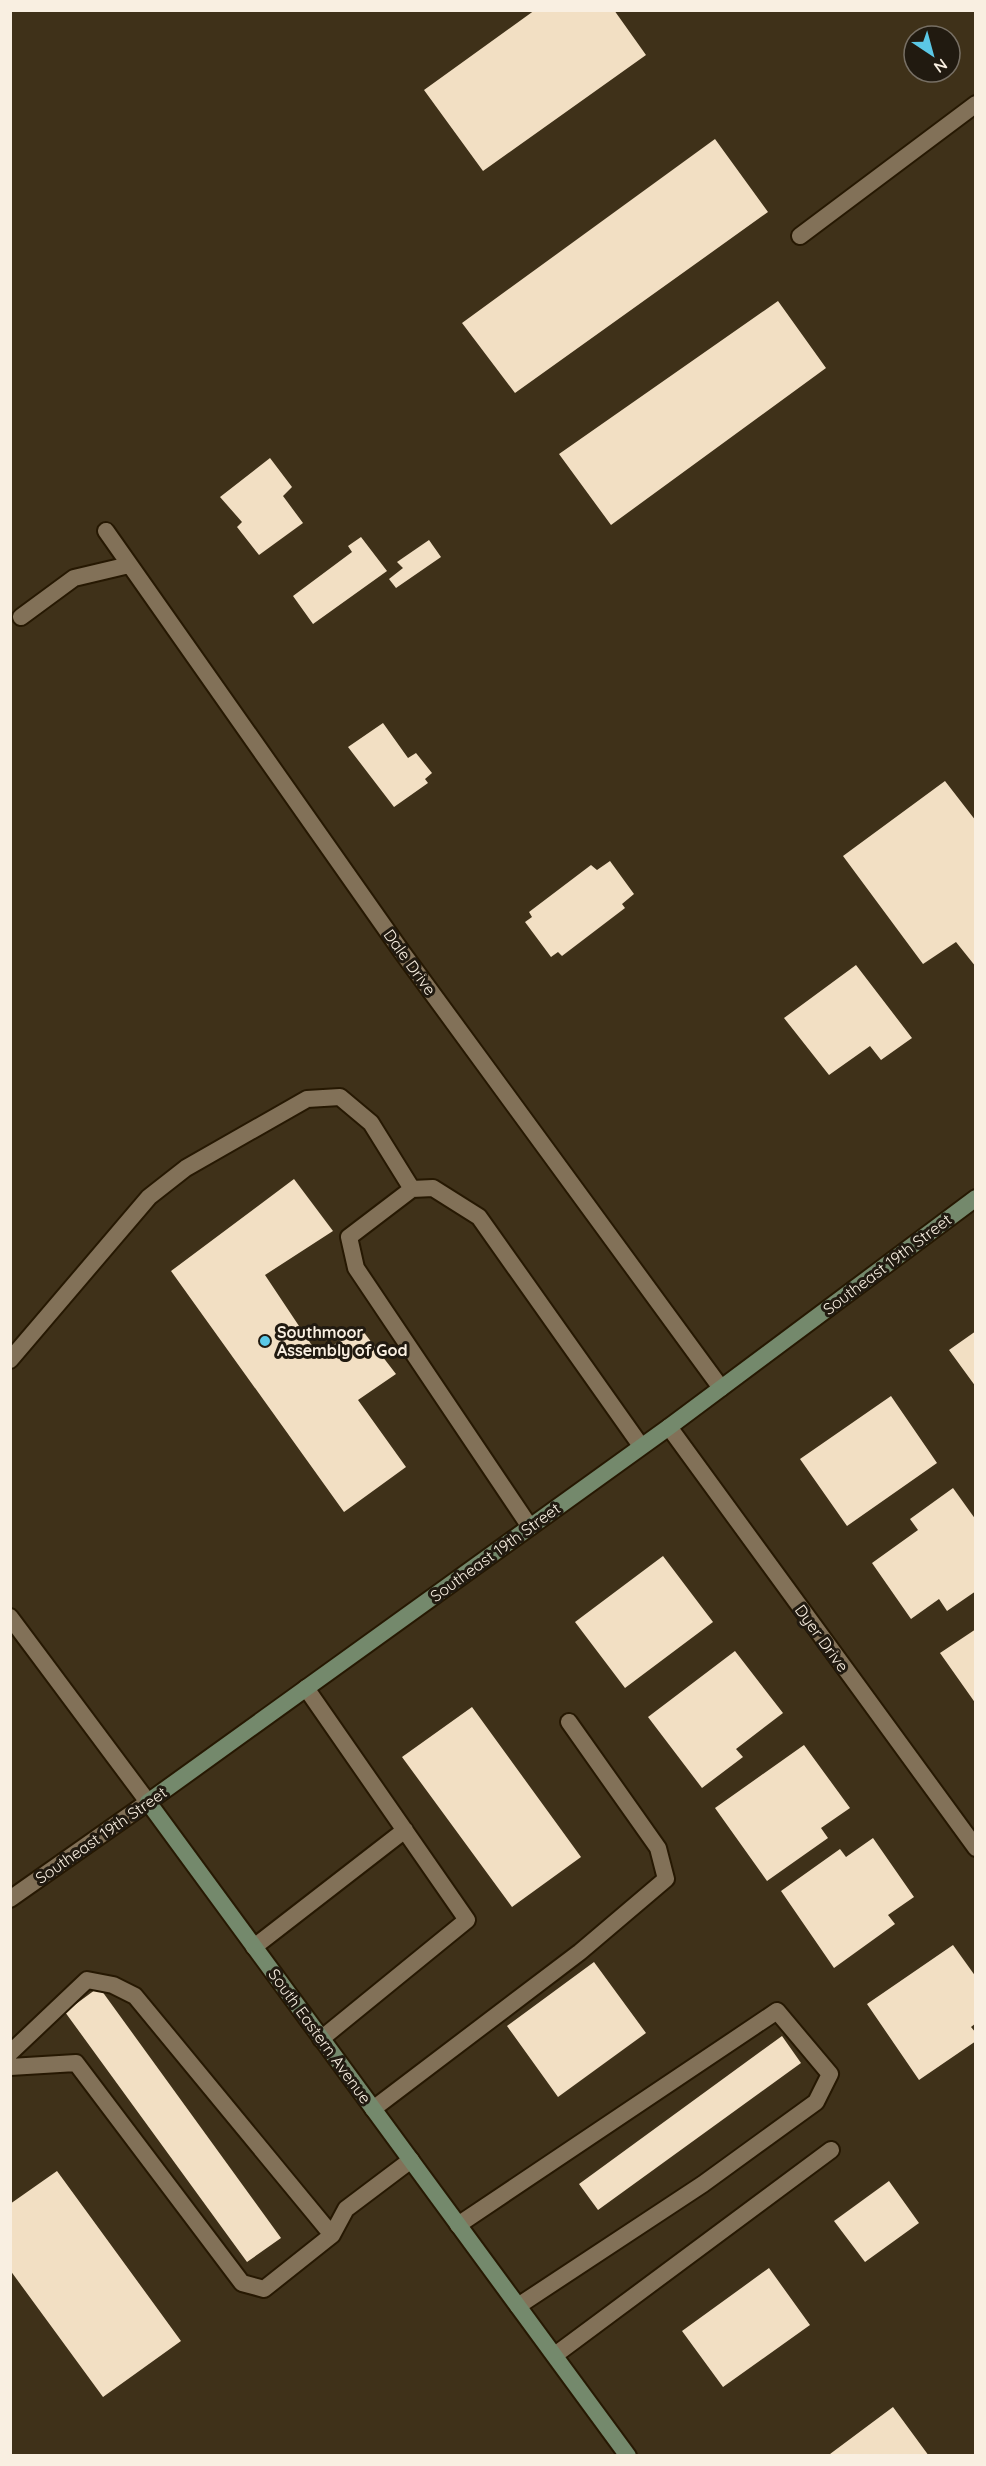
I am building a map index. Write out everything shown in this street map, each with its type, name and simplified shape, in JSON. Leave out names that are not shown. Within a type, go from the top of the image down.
[{"type":"main road","name":"Southeast 19th Street","points":[[148,1802],[669,1427],[975,1198]]},
{"type":"main road","name":"South Eastern Avenue","points":[[148,1802],[628,2456]]},
{"type":"street","points":[[800,236],[975,104]]},
{"type":"street","name":"Dale Drive","points":[[106,531],[402,952],[721,1388]]},
{"type":"street","points":[[21,617],[74,578],[129,565]]},
{"type":"street","points":[[10,1359],[149,1197],[186,1168],[307,1099],[340,1097],[371,1123],[412,1189]]},
{"type":"street","points":[[530,1527],[356,1268],[350,1237],[412,1189],[433,1188],[479,1218],[641,1446]]},
{"type":"street","name":"Dyer Drive","points":[[669,1427],[975,1848]]},
{"type":"street","name":"South Eastern Avenue","points":[[10,1617],[148,1802]]},
{"type":"street","points":[[306,1688],[467,1920],[321,2039]]},
{"type":"street","points":[[373,2109],[580,1952],[666,1879],[658,1848],[569,1722]]},
{"type":"street","name":"Southeast 19th Street","points":[[10,1899],[148,1802]]},
{"type":"street","points":[[254,1947],[405,1830]]},
{"type":"street","points":[[10,2053],[87,1980],[113,1984],[135,1996],[332,2235]]},
{"type":"street","points":[[458,2225],[777,2011],[830,2074],[816,2102],[703,2184],[518,2306]]},
{"type":"street","points":[[10,2067],[76,2063],[242,2283],[264,2289],[332,2235],[346,2209],[411,2160]]},
{"type":"street","points":[[555,2355],[831,2150]]},
{"type":"building","points":[[535,10],[614,10],[646,55],[483,171],[424,90]]},
{"type":"building","points":[[715,139],[768,212],[515,393],[462,323]]},
{"type":"building","points":[[778,301],[826,368],[611,525],[559,454]]},
{"type":"building","points":[[270,458],[292,487],[283,496],[303,523],[259,555],[237,527],[242,522],[220,497]]},
{"type":"building","points":[[361,537],[387,571],[313,624],[293,596],[352,552],[348,546]]},
{"type":"building","points":[[429,540],[441,557],[396,588],[389,579],[403,568],[397,562]]},
{"type":"building","points":[[383,723],[408,758],[416,753],[432,773],[425,779],[428,783],[394,807],[348,747]]},
{"type":"building","points":[[945,781],[976,821],[976,967],[956,942],[923,964],[843,856]]},
{"type":"building","points":[[610,861],[634,894],[622,904],[625,908],[562,956],[558,952],[551,957],[525,922],[532,917],[529,912],[591,865],[597,870]]},
{"type":"building","points":[[856,965],[912,1038],[881,1060],[870,1046],[829,1075],[784,1018]]},
{"type":"building","name":"Southmoor Assembly of God","points":[[294,1179],[333,1231],[265,1275],[319,1356],[359,1326],[396,1374],[358,1400],[406,1467],[344,1512],[171,1271]]},
{"type":"building","points":[[976,1331],[976,1387],[949,1350]]},
{"type":"building","points":[[891,1396],[937,1463],[847,1526],[800,1459]]},
{"type":"building","points":[[953,1488],[976,1520],[976,1591],[947,1611],[939,1599],[911,1619],[872,1563],[918,1530],[910,1519]]},
{"type":"building","points":[[663,1556],[713,1622],[625,1688],[575,1622]]},
{"type":"building","points":[[976,1629],[976,1704],[940,1653]]},
{"type":"building","points":[[735,1651],[783,1713],[736,1749],[743,1757],[702,1788],[648,1717]]},
{"type":"building","points":[[472,1707],[581,1857],[512,1907],[402,1757]]},
{"type":"building","points":[[804,1745],[850,1808],[821,1828],[828,1838],[767,1881],[715,1808]]},
{"type":"building","points":[[873,1838],[914,1897],[888,1915],[895,1924],[834,1968],[781,1891],[840,1849],[846,1857]]},
{"type":"building","points":[[953,1945],[976,1977],[976,2023],[971,2027],[976,2033],[976,2041],[919,2080],[867,2004]]},
{"type":"building","points":[[594,1962],[646,2033],[558,2097],[507,2026]]},
{"type":"building","points":[[99,1987],[281,2238],[247,2262],[65,2012]]},
{"type":"building","points":[[782,2036],[801,2063],[598,2210],[579,2184]]},
{"type":"building","points":[[57,2171],[181,2341],[103,2397],[10,2270],[10,2204]]},
{"type":"building","points":[[889,2181],[919,2223],[865,2262],[834,2221]]},
{"type":"building","points":[[769,2268],[810,2325],[723,2387],[682,2331]]},
{"type":"building","points":[[893,2407],[929,2456],[831,2456],[830,2454]]},
{"type":"place","name":"Southmoor Assembly of God","points":[[265,1341]]}]
